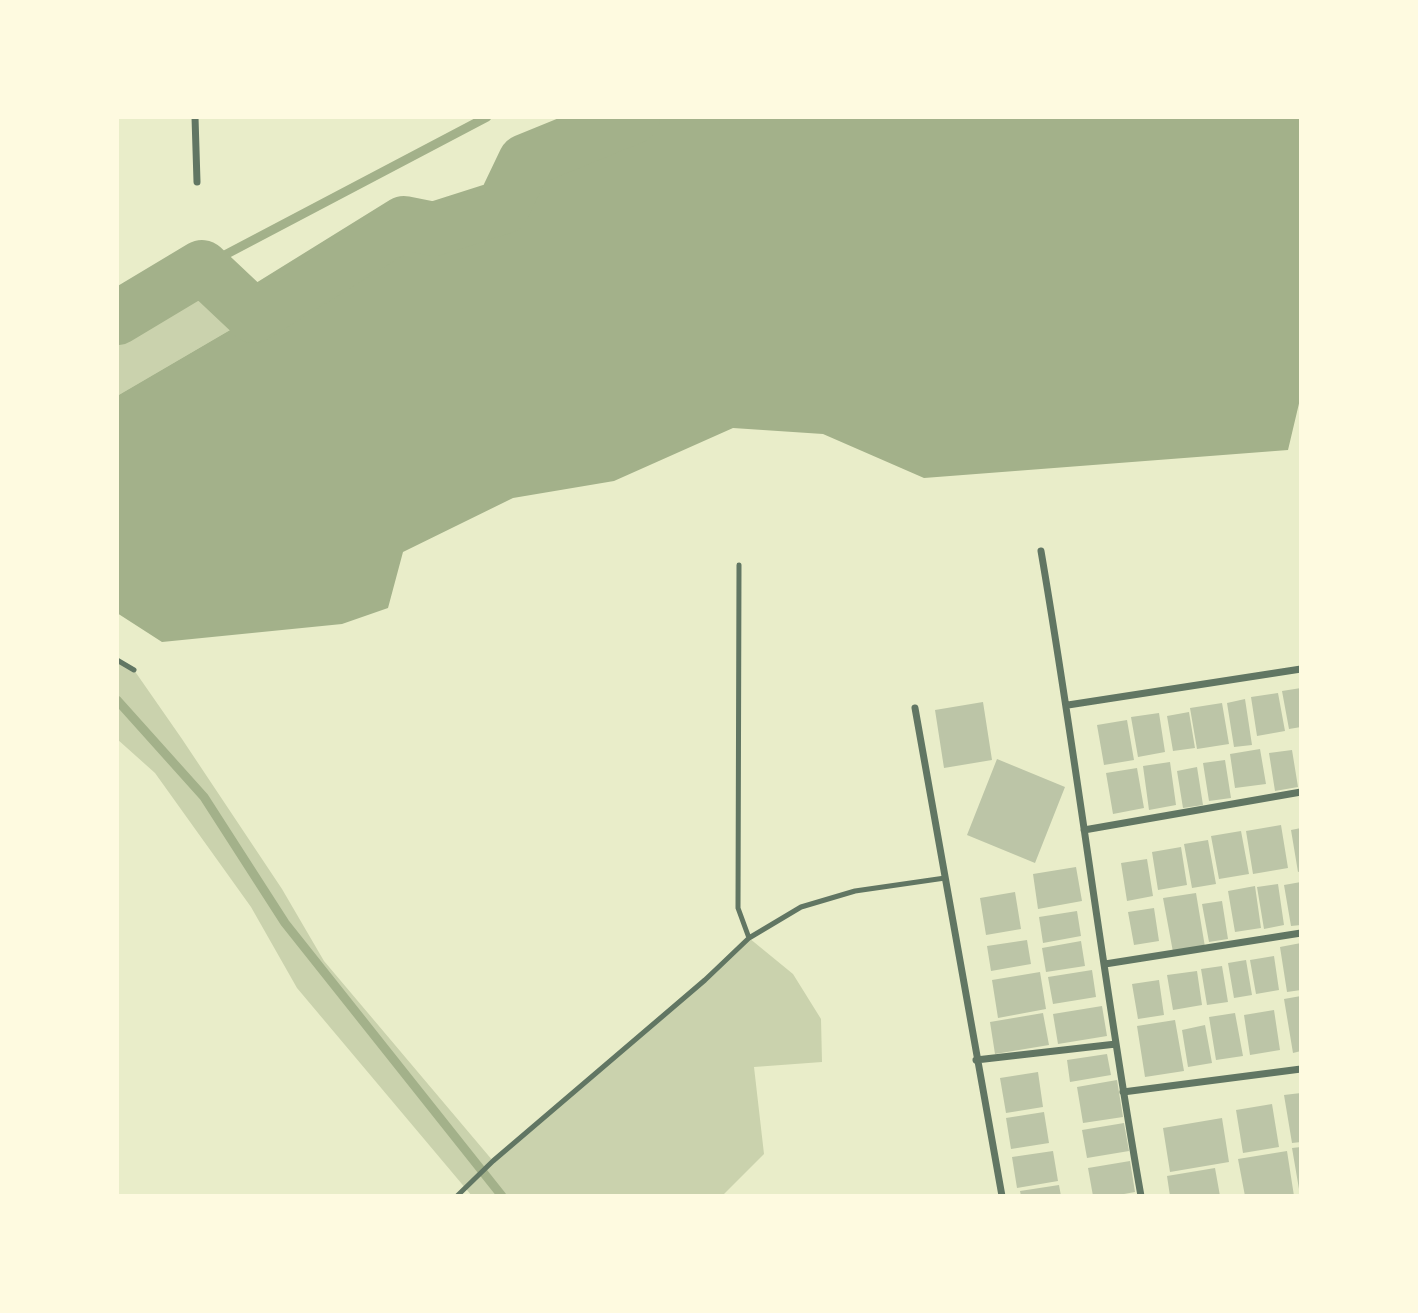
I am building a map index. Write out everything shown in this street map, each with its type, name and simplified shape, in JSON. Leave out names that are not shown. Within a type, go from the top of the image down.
[{"type":"street","points":[[195,117],[197,182]]},
{"type":"street","points":[[1041,551],[1068,705],[1084,830],[1141,1196]]},
{"type":"street","points":[[1068,705],[1301,669]]},
{"type":"street","points":[[915,708],[1002,1196]]},
{"type":"street","points":[[1084,830],[1301,792]]},
{"type":"street","points":[[1105,964],[1301,933]]},
{"type":"street","points":[[976,1060],[1116,1044]]},
{"type":"street","points":[[1123,1092],[1301,1069]]},
{"type":"lane","points":[[739,565],[738,908],[749,938]]},
{"type":"lane","points":[[117,660],[134,670]]},
{"type":"lane","points":[[457,1196],[493,1161],[631,1046],[749,938],[800,906],[855,891],[945,878]]},
{"type":"shaded area","points":[[633,117],[1301,117],[1301,395],[1288,450],[924,478],[823,434],[733,428],[614,481],[513,498],[403,552],[388,608],[342,624],[162,642],[117,613],[117,396],[254,316],[404,223],[435,229],[503,207],[525,161]]},
{"type":"shaded area","points":[[202,267],[254,316],[117,396],[117,318]]},
{"type":"shaded area","points":[[117,660],[134,670],[182,739],[282,889],[324,961],[493,1161],[749,938],[793,974],[821,1019],[822,1062],[754,1067],[764,1154],[722,1196],[472,1196],[297,988],[251,907],[155,773],[117,739]]},
{"type":"building","points":[[1301,688],[1301,727],[1289,729],[1282,691]]},
{"type":"building","points":[[1278,693],[1285,731],[1257,736],[1251,697]]},
{"type":"building","points":[[1245,699],[1252,745],[1234,747],[1227,703]]},
{"type":"building","points":[[983,702],[992,760],[944,768],[935,710]]},
{"type":"building","points":[[1222,703],[1229,744],[1197,749],[1190,708]]},
{"type":"building","points":[[1189,712],[1195,748],[1173,751],[1167,716]]},
{"type":"building","points":[[1159,713],[1165,752],[1138,757],[1131,717]]},
{"type":"building","points":[[1127,720],[1134,760],[1104,765],[1097,725]]},
{"type":"building","points":[[1260,749],[1266,784],[1235,788],[1230,754]]},
{"type":"building","points":[[1292,750],[1298,787],[1275,791],[1269,753]]},
{"type":"building","points":[[997,759],[1065,787],[1035,863],[967,835]]},
{"type":"building","points":[[1225,760],[1231,798],[1209,801],[1203,763]]},
{"type":"building","points":[[1170,762],[1176,805],[1149,810],[1143,766]]},
{"type":"building","points":[[1197,767],[1203,805],[1183,808],[1177,771]]},
{"type":"building","points":[[1137,768],[1144,808],[1113,814],[1106,773]]},
{"type":"building","points":[[1281,825],[1288,868],[1253,874],[1246,831]]},
{"type":"building","points":[[1301,828],[1301,871],[1298,872],[1291,830]]},
{"type":"building","points":[[1241,831],[1249,874],[1219,879],[1211,836]]},
{"type":"building","points":[[1208,840],[1216,884],[1192,888],[1184,844]]},
{"type":"building","points":[[1181,847],[1187,885],[1158,890],[1152,852]]},
{"type":"building","points":[[1147,859],[1153,896],[1127,901],[1121,863]]},
{"type":"building","points":[[1076,867],[1082,901],[1038,909],[1033,874]]},
{"type":"building","points":[[1301,882],[1301,925],[1291,926],[1284,885]]},
{"type":"building","points":[[1278,884],[1284,925],[1264,929],[1257,887]]},
{"type":"building","points":[[1255,886],[1261,928],[1235,932],[1228,891]]},
{"type":"building","points":[[1015,892],[1021,929],[986,935],[980,898]]},
{"type":"building","points":[[1196,893],[1205,947],[1173,952],[1163,898]]},
{"type":"building","points":[[1222,901],[1228,939],[1209,942],[1202,904]]},
{"type":"building","points":[[1154,908],[1159,941],[1134,945],[1128,912]]},
{"type":"building","points":[[1077,911],[1081,936],[1043,943],[1039,917]]},
{"type":"building","points":[[1027,940],[1031,964],[991,971],[987,946]]},
{"type":"building","points":[[1081,941],[1085,966],[1046,972],[1042,948]]},
{"type":"building","points":[[1301,943],[1301,990],[1287,992],[1280,947]]},
{"type":"building","points":[[1274,956],[1279,990],[1256,994],[1250,960]]},
{"type":"building","points":[[1246,960],[1252,995],[1234,998],[1228,963]]},
{"type":"building","points":[[1222,966],[1228,1002],[1207,1005],[1201,969]]},
{"type":"building","points":[[1092,970],[1096,997],[1053,1004],[1048,977]]},
{"type":"building","points":[[1197,971],[1202,1005],[1173,1010],[1167,975]]},
{"type":"building","points":[[1040,972],[1046,1009],[998,1018],[992,980]]},
{"type":"building","points":[[1159,980],[1164,1015],[1138,1019],[1132,984]]},
{"type":"building","points":[[1301,996],[1301,1051],[1293,1053],[1284,999]]},
{"type":"building","points":[[1102,1006],[1107,1036],[1058,1044],[1053,1014]]},
{"type":"building","points":[[1274,1010],[1280,1050],[1250,1055],[1244,1015]]},
{"type":"building","points":[[1043,1013],[1049,1045],[995,1054],[990,1022]]},
{"type":"building","points":[[1235,1013],[1243,1056],[1216,1060],[1209,1017]]},
{"type":"building","points":[[1175,1020],[1184,1071],[1145,1077],[1137,1026]]},
{"type":"building","points":[[1205,1025],[1212,1063],[1188,1067],[1182,1030]]},
{"type":"building","points":[[1107,1054],[1111,1075],[1070,1082],[1067,1060]]},
{"type":"building","points":[[1038,1072],[1043,1107],[1006,1113],[1000,1078]]},
{"type":"building","points":[[1117,1080],[1123,1117],[1083,1123],[1077,1087]]},
{"type":"building","points":[[1301,1093],[1301,1142],[1292,1143],[1284,1095]]},
{"type":"building","points":[[1272,1104],[1279,1147],[1243,1153],[1236,1110]]},
{"type":"building","points":[[1044,1112],[1049,1143],[1011,1149],[1006,1118]]},
{"type":"building","points":[[1222,1118],[1229,1162],[1170,1172],[1163,1128]]},
{"type":"building","points":[[1124,1123],[1129,1151],[1087,1158],[1082,1130]]},
{"type":"building","points":[[1301,1147],[1301,1189],[1299,1189],[1292,1148]]},
{"type":"building","points":[[1053,1151],[1058,1181],[1017,1188],[1012,1157]]},
{"type":"building","points":[[1287,1151],[1294,1196],[1245,1196],[1238,1159]]},
{"type":"building","points":[[1130,1161],[1135,1192],[1093,1196],[1088,1168]]},
{"type":"building","points":[[1215,1168],[1220,1196],[1170,1196],[1167,1176]]},
{"type":"building","points":[[1059,1185],[1061,1196],[1021,1196],[1020,1191]]},
{"type":"waterway","points":[[117,318],[202,267],[487,117]]},
{"type":"waterway","points":[[117,318],[202,267],[254,316],[404,223],[434,229],[503,207],[525,161],[633,117]]},
{"type":"waterway","points":[[117,700],[204,797],[285,923],[502,1196]]}]
